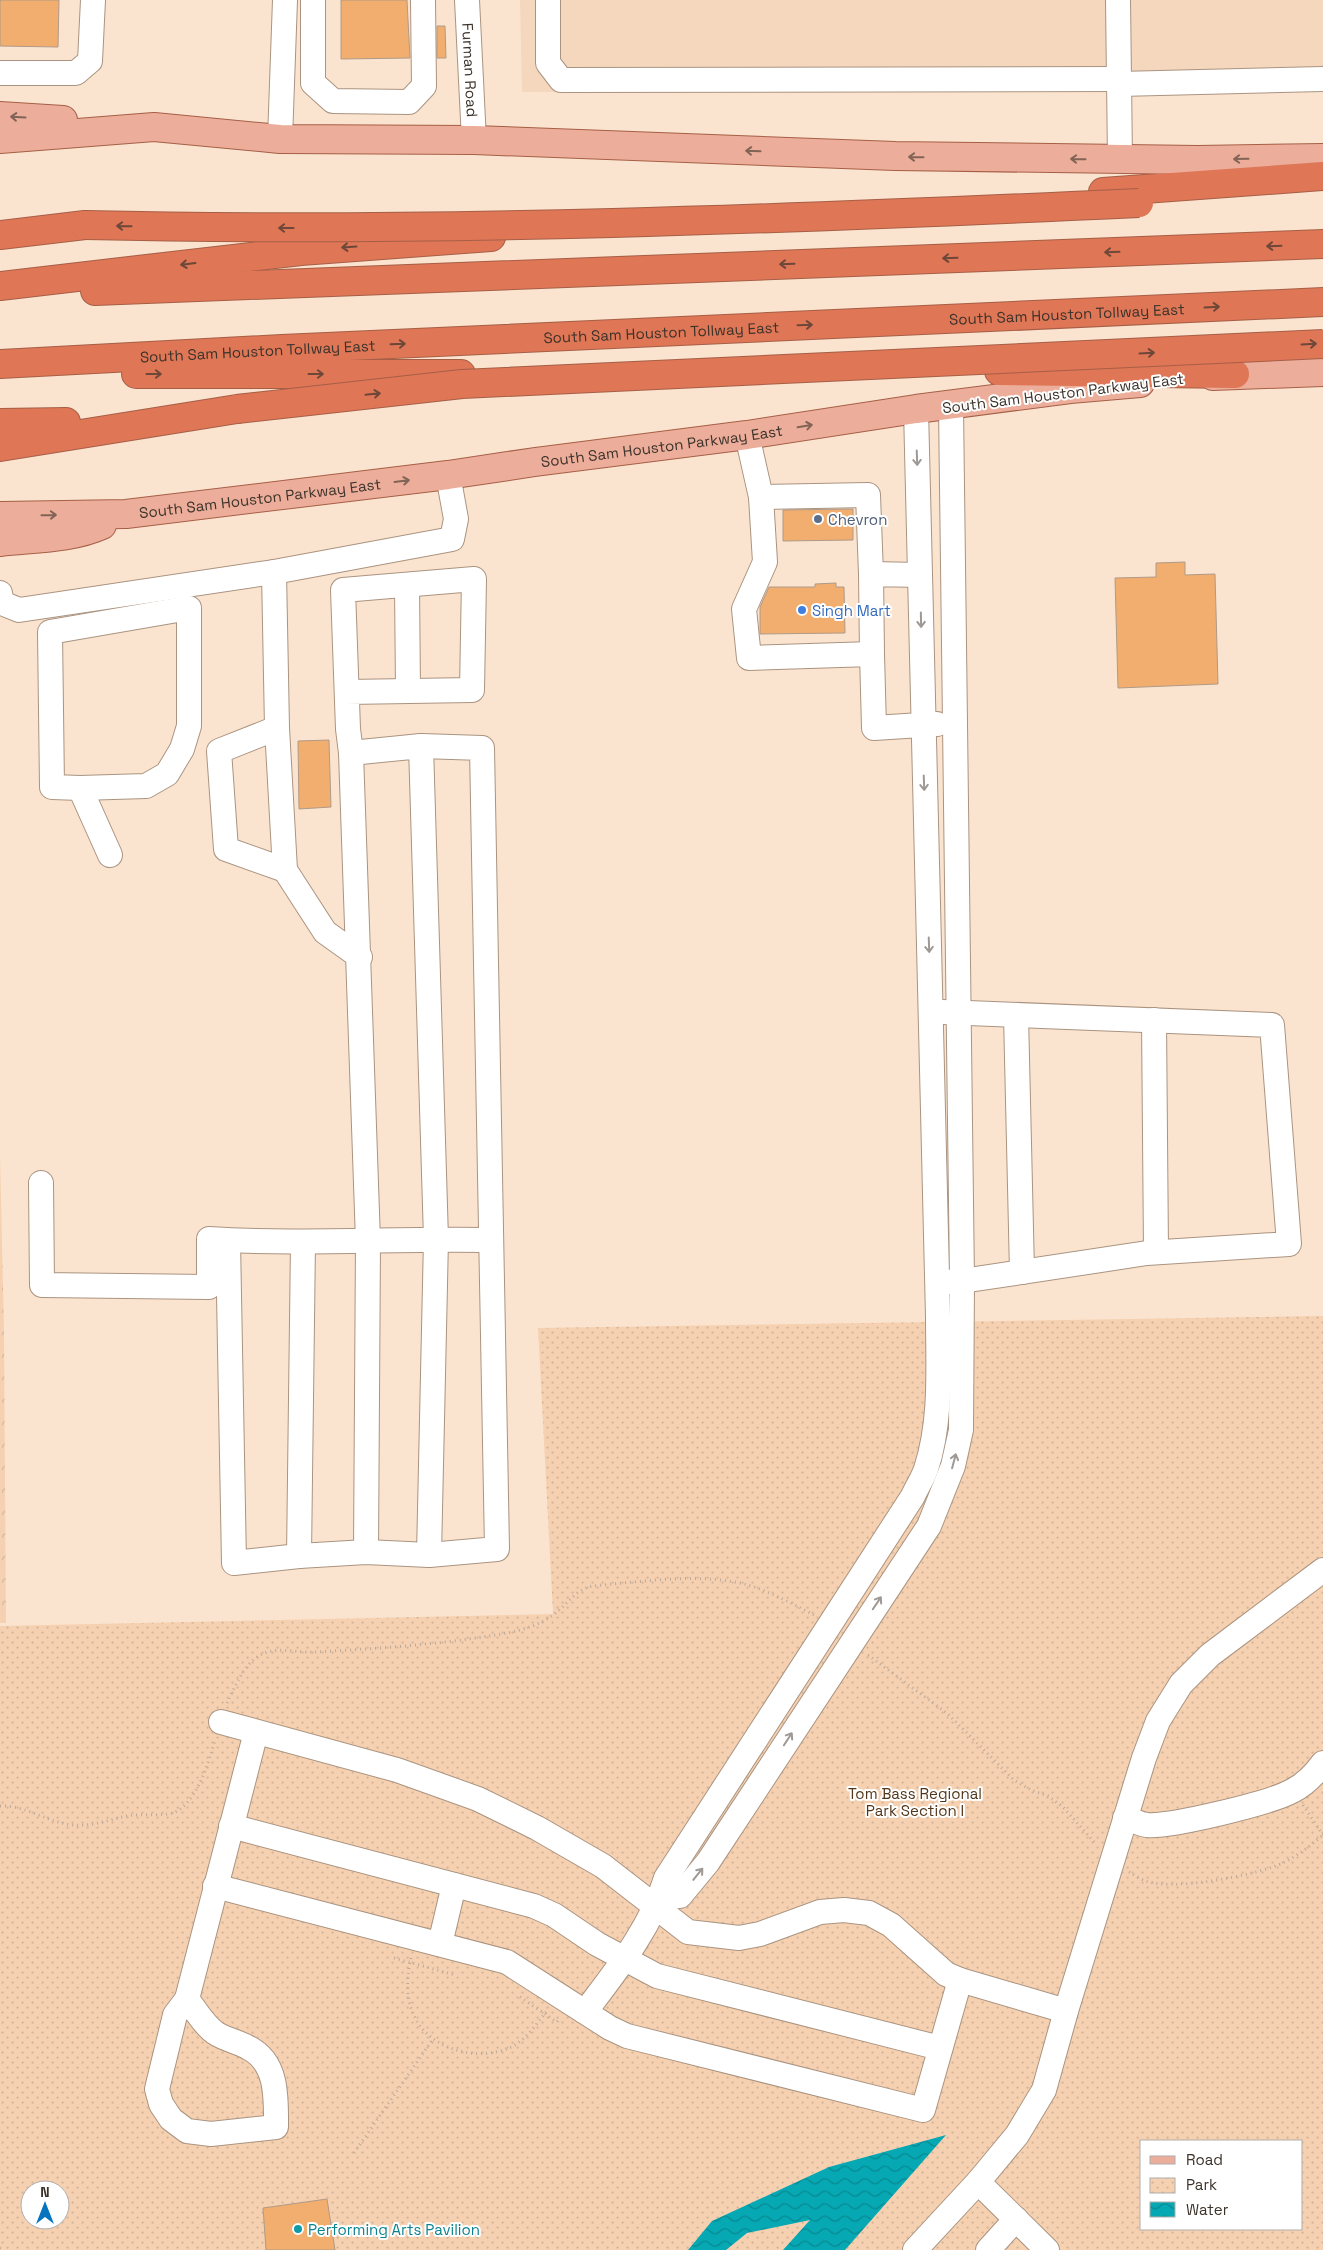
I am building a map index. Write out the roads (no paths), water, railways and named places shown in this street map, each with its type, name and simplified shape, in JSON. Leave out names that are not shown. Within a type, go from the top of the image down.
[{"type":"highway","points":[[0,286],[301,251],[1323,176]]},
{"type":"highway","points":[[0,218],[85,225],[352,229],[785,220],[1323,194]]},
{"type":"highway","points":[[0,235],[85,225]]},
{"type":"highway","points":[[0,295],[502,274],[1323,244]]},
{"type":"highway","name":"South Sam Houston Tollway East","points":[[0,364],[282,349],[1323,302]]},
{"type":"highway","points":[[0,424],[58,423],[237,409],[462,384],[1323,344]]},
{"type":"highway","points":[[0,374],[506,374],[921,370],[1235,374]]},
{"type":"highway","points":[[0,447],[237,409]]},
{"type":"main road","points":[[0,116],[280,138],[474,140],[895,156],[1120,159],[1323,158]]},
{"type":"main road","points":[[0,139],[154,127]]},
{"type":"main road","name":"South Sam Houston Parkway East","points":[[0,516],[126,514],[448,475],[1070,389],[1235,374],[1323,372]]},
{"type":"main road","points":[[0,542],[91,530],[126,514]]},
{"type":"street","points":[[0,73],[76,73],[90,61],[93,0]]},
{"type":"street","points":[[280,138],[285,0]]},
{"type":"street","points":[[313,0],[313,83],[333,101],[390,102],[410,102],[424,86],[423,0]]},
{"type":"street","name":"Furman Road","points":[[467,0],[474,140]]},
{"type":"street","points":[[548,0],[548,63],[561,80],[1119,81],[1323,79]]},
{"type":"street","points":[[1118,0],[1120,159]]},
{"type":"street","points":[[658,1903],[680,1896],[708,1862],[929,1526],[953,1466],[961,1430],[962,1281],[951,406]]},
{"type":"street","points":[[585,2012],[625,1959],[658,1903],[666,1878],[834,1620],[913,1496],[926,1470],[937,1412],[937,1282],[922,725],[916,409]]},
{"type":"street","points":[[747,435],[761,497],[765,562],[744,609],[749,658],[872,654]]},
{"type":"street","points":[[0,593],[2,603],[19,610],[274,572],[452,540],[456,519],[448,475]]},
{"type":"street","points":[[761,497],[868,495],[874,728],[956,724]]},
{"type":"street","points":[[274,572],[277,728],[285,870],[325,932],[360,957]]},
{"type":"street","points":[[871,574],[920,575]]},
{"type":"street","points":[[347,692],[472,690],[474,579],[343,590],[347,692],[360,957],[368,1241],[366,1552]]},
{"type":"street","points":[[407,585],[408,691]]},
{"type":"street","points":[[189,608],[189,726],[182,749],[168,774],[146,786],[80,788],[52,788],[50,632],[189,608]]},
{"type":"street","points":[[277,728],[219,751],[226,849],[285,870]]},
{"type":"street","points":[[228,1241],[234,1563],[299,1556],[366,1552],[428,1555],[498,1548],[490,1240],[482,748],[421,746],[351,753]]},
{"type":"street","points":[[421,746],[436,1238],[428,1555]]},
{"type":"street","points":[[80,788],[110,855]]},
{"type":"street","points":[[931,1012],[1272,1025],[1289,1244],[1156,1252],[962,1281],[937,1282]]},
{"type":"street","points":[[1016,1015],[1022,1272]]},
{"type":"street","points":[[1154,1020],[1156,1252]]},
{"type":"street","points":[[41,1183],[42,1285],[210,1287],[210,1240],[303,1242],[436,1238],[490,1240]]},
{"type":"street","points":[[299,1556],[303,1242]]},
{"type":"street","points":[[916,2250],[978,2182],[1017,2135],[1044,2090],[1066,2011],[1144,1758],[1158,1721],[1181,1684],[1210,1655],[1323,1570]]},
{"type":"street","points":[[834,1620],[855,1636]]},
{"type":"street","points":[[221,1722],[397,1770],[478,1799],[537,1828],[603,1866],[658,1903],[688,1932],[739,1938],[760,1934],[820,1912],[844,1910],[869,1913],[891,1925],[946,1974],[960,1980],[1066,2011]]},
{"type":"street","points":[[187,1999],[215,2033],[250,2048],[262,2056],[271,2073],[276,2090],[276,2127],[211,2134],[187,2131],[171,2119],[161,2104],[157,2089],[175,2015],[187,1999],[256,1732]]},
{"type":"street","points":[[1126,1818],[1147,1825],[1172,1823],[1276,1799],[1308,1780],[1323,1763]]},
{"type":"street","points":[[231,1826],[534,1906],[554,1915],[596,1944],[657,1976],[940,2048]]},
{"type":"street","points":[[440,1944],[454,1885]]},
{"type":"street","points":[[215,1886],[507,1962],[585,2012],[627,2036],[923,2110],[960,1980]]},
{"type":"street","points":[[978,2182],[1047,2250]]},
{"type":"street","points":[[988,2250],[1016,2219]]},
{"type":"water","points":[[946,2135],[845,2250],[783,2250],[810,2220],[747,2233],[726,2250],[688,2250],[712,2221],[829,2167]]},
{"type":"place","name":"Chevron","points":[[818,519]]},
{"type":"place","name":"Singh Mart","points":[[802,610]]},
{"type":"place","name":"Performing Arts Pavilion","points":[[298,2229]]},
{"type":"park label","name":"Tom Bass Regional Park Section I","points":[[915,1802]]}]
